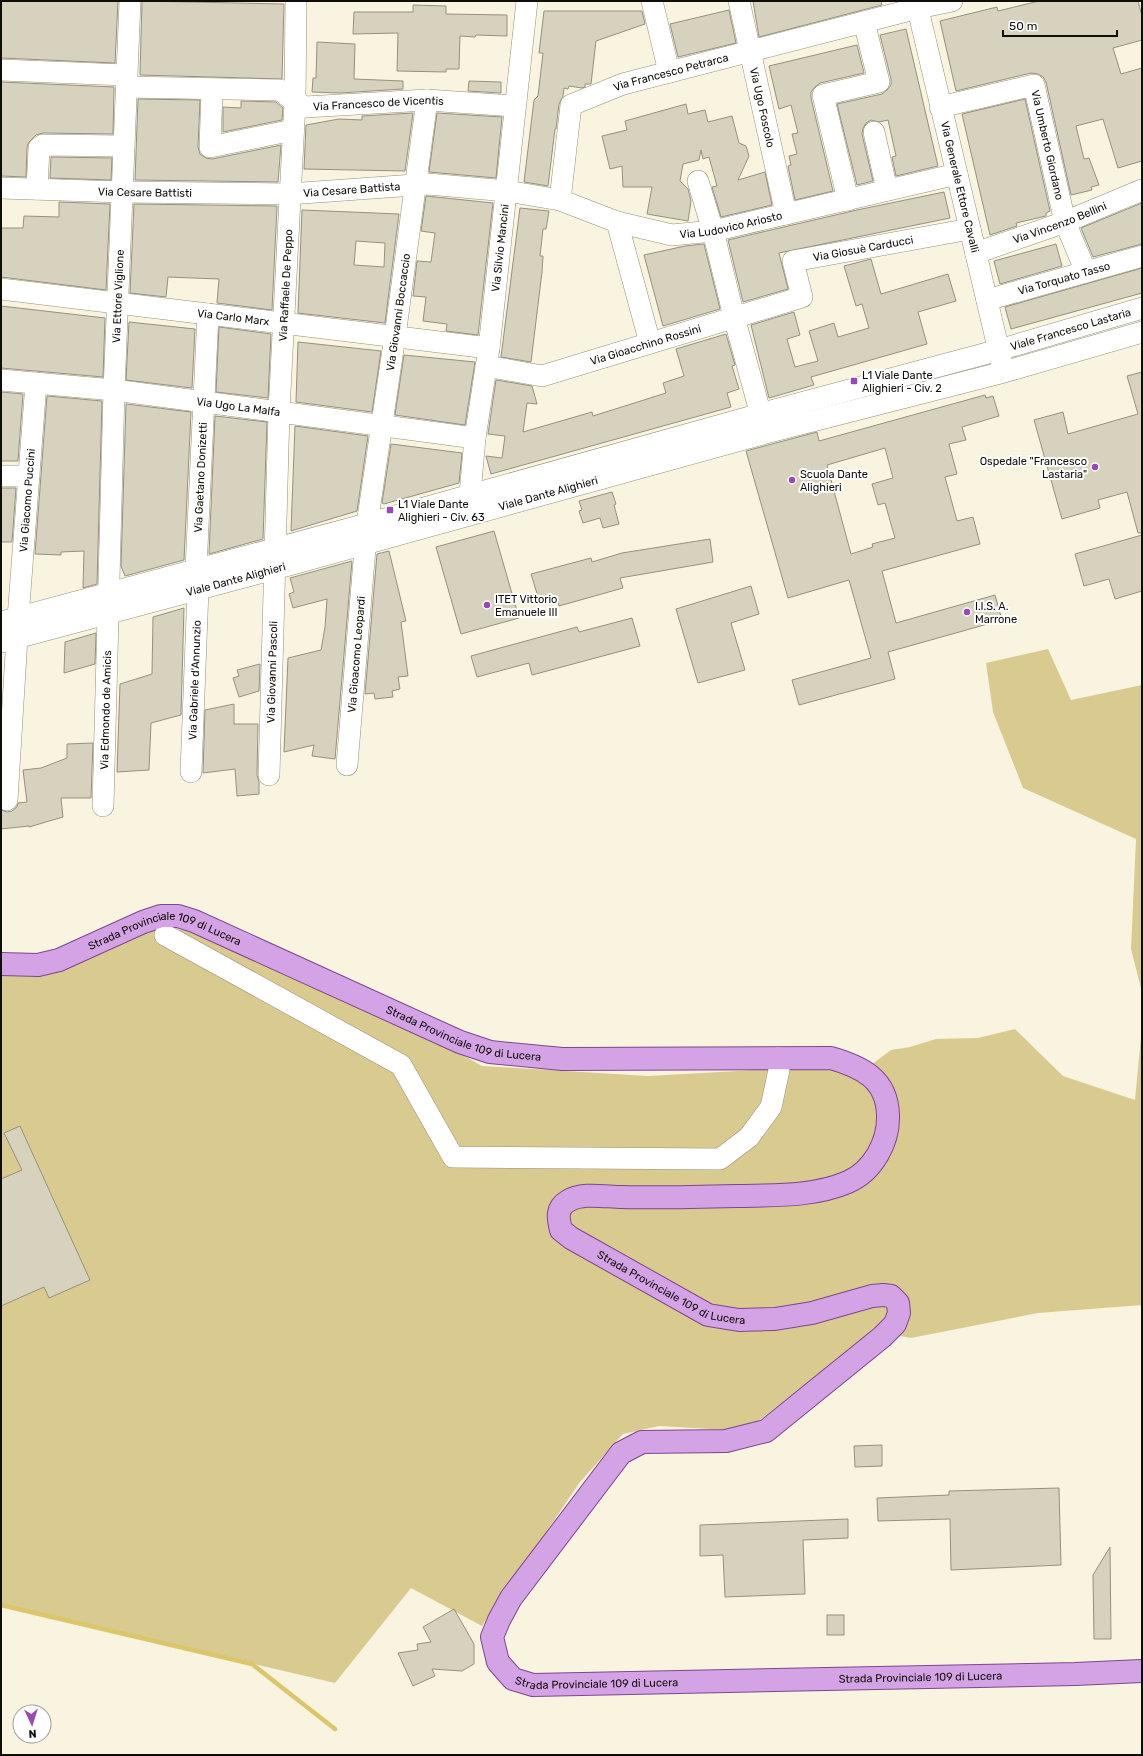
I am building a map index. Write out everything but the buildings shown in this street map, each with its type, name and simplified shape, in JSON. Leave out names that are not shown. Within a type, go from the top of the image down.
[{"type":"main road","name":"Strada Provinciale 109 di Lucera","points":[[1,964],[38,966],[59,960],[143,922],[161,916],[178,916],[201,924],[460,1042],[490,1052],[562,1059],[831,1058],[854,1065],[867,1073],[883,1092],[888,1108],[888,1120],[882,1147],[875,1159],[866,1169],[848,1182],[804,1194],[621,1198],[584,1196],[568,1200],[560,1208],[558,1218],[561,1230],[571,1238],[708,1315],[738,1320],[775,1319],[812,1313],[872,1296],[883,1295],[890,1296],[898,1303],[899,1313],[894,1324],[882,1338],[766,1431],[726,1441],[642,1442],[621,1453],[511,1598],[499,1620],[492,1638],[498,1662],[513,1679],[533,1685],[1059,1675],[1142,1671]]},
{"type":"street","name":"Via Ettore Viglione","points":[[108,592],[117,303],[130,1]]},
{"type":"street","name":"Via Raffaele De Peppo","points":[[274,569],[283,322],[295,102],[296,1]]},
{"type":"street","name":"Via Silvio Mancini","points":[[470,494],[475,438],[488,357],[527,1]]},
{"type":"street","points":[[652,1],[669,72]]},
{"type":"street","name":"Via Ugo Foscolo","points":[[739,1],[786,214]]},
{"type":"street","name":"Via Francesco Petrarca","points":[[560,200],[571,105],[623,84],[864,22],[917,5],[952,1]]},
{"type":"street","name":"Via Generale Ettore Cavalli","points":[[917,5],[1004,372]]},
{"type":"street","points":[[848,200],[823,95],[879,82],[864,22]]},
{"type":"street","name":"Via Francesco de Vicentis","points":[[1,70],[212,90],[280,90],[295,102],[306,107],[427,100],[515,106]]},
{"type":"street","name":"Via Umberto Giordano","points":[[940,107],[1034,85],[1065,222],[1086,272]]},
{"type":"street","points":[[212,90],[210,146],[293,130]]},
{"type":"street","name":"Via Giovanni Boccaccio","points":[[365,534],[395,336],[427,100]]},
{"type":"street","points":[[874,132],[887,190]]},
{"type":"street","points":[[38,189],[39,148],[43,144],[124,146]]},
{"type":"street","name":"Via Ludovico Ariosto","points":[[507,190],[560,200],[617,222],[672,235],[713,231],[957,174]]},
{"type":"street","points":[[698,182],[713,231],[734,317],[763,423]]},
{"type":"street","name":"Via Cesare Battista","points":[[289,194],[415,184],[507,190]]},
{"type":"street","name":"Via Cesare Battisti","points":[[1,188],[122,192],[289,194]]},
{"type":"street","name":"Via Vincenzo Bellini","points":[[976,253],[1065,222],[1142,190]]},
{"type":"street","points":[[617,222],[650,343]]},
{"type":"street","name":"Via Giosuè Carducci","points":[[802,297],[793,261],[970,228]]},
{"type":"street","name":"Via Torquato Tasso","points":[[987,300],[1142,256]]},
{"type":"street","name":"Via Carlo Marx","points":[[1,289],[395,336],[488,357]]},
{"type":"street","name":"Via Gioacchino Rossini","points":[[488,357],[542,376],[802,297]]},
{"type":"street","name":"Viale Francesco Lastaria","points":[[999,350],[1142,308]]},
{"type":"street","name":"Via Gaetano Donizetti","points":[[197,579],[208,314]]},
{"type":"street","name":"Viale Francesco Lastaria","points":[[1004,372],[1142,332]]},
{"type":"street","name":"Viale Dante Alighieri","points":[[9,630],[108,613],[275,548],[365,534],[763,423],[999,350]]},
{"type":"street","name":"Viale Dante Alighieri","points":[[9,630],[108,592],[274,569],[470,494],[763,423],[1004,372]]},
{"type":"street","name":"Via Ugo La Malfa","points":[[1,380],[114,390],[475,438]]},
{"type":"street","name":"Via Giacomo Puccini","points":[[7,800],[6,753],[9,630],[29,476],[36,383]]},
{"type":"street","points":[[1,476],[29,476]]},
{"type":"street","name":"Via Gioacomo Leopardi","points":[[347,765],[365,534]]},
{"type":"street","name":"Via Giovanni Pascoli","points":[[269,775],[274,569]]},
{"type":"street","name":"Via Gabriele d'Annunzio","points":[[191,772],[197,579]]},
{"type":"street","name":"Via Edmondo de Amicis","points":[[103,806],[108,592]]},
{"type":"street","points":[[165,935],[401,1065],[453,1157],[720,1159],[749,1137],[771,1107],[779,1070],[778,1058]]},
{"type":"shaded area","points":[[1048,649],[1071,700],[1142,685],[1142,992],[1131,949],[1136,839],[1023,788],[993,712],[986,663]]},
{"type":"shaded area","points":[[149,930],[192,930],[422,1032],[482,1066],[648,1076],[809,1067],[859,1074],[891,1050],[910,1047],[936,1039],[978,1038],[1015,1029],[1063,1076],[1135,1100],[1142,1027],[1142,1305],[1038,1313],[911,1338],[874,1331],[757,1422],[729,1430],[659,1426],[623,1434],[580,1482],[482,1626],[411,1588],[335,1683],[1,1605],[1,975],[58,971]]},
{"type":"waterway","points":[[1,1605],[252,1664],[335,1729]]},
{"type":"place","name":"L1 Viale Dante Alighieri - Civ. 2","points":[[854,381]]},
{"type":"place","name":"Ospedale \"Francesco Lastaria\"","points":[[1095,467]]},
{"type":"place","name":"Scuola Dante Alighieri","points":[[792,480]]},
{"type":"place","name":"L1 Viale Dante Alighieri - Civ. 63","points":[[390,510]]},
{"type":"place","name":"ITET Vittorio Emanuele III","points":[[487,605]]},
{"type":"place","name":"I.I.S. A. Marrone","points":[[967,612]]}]
